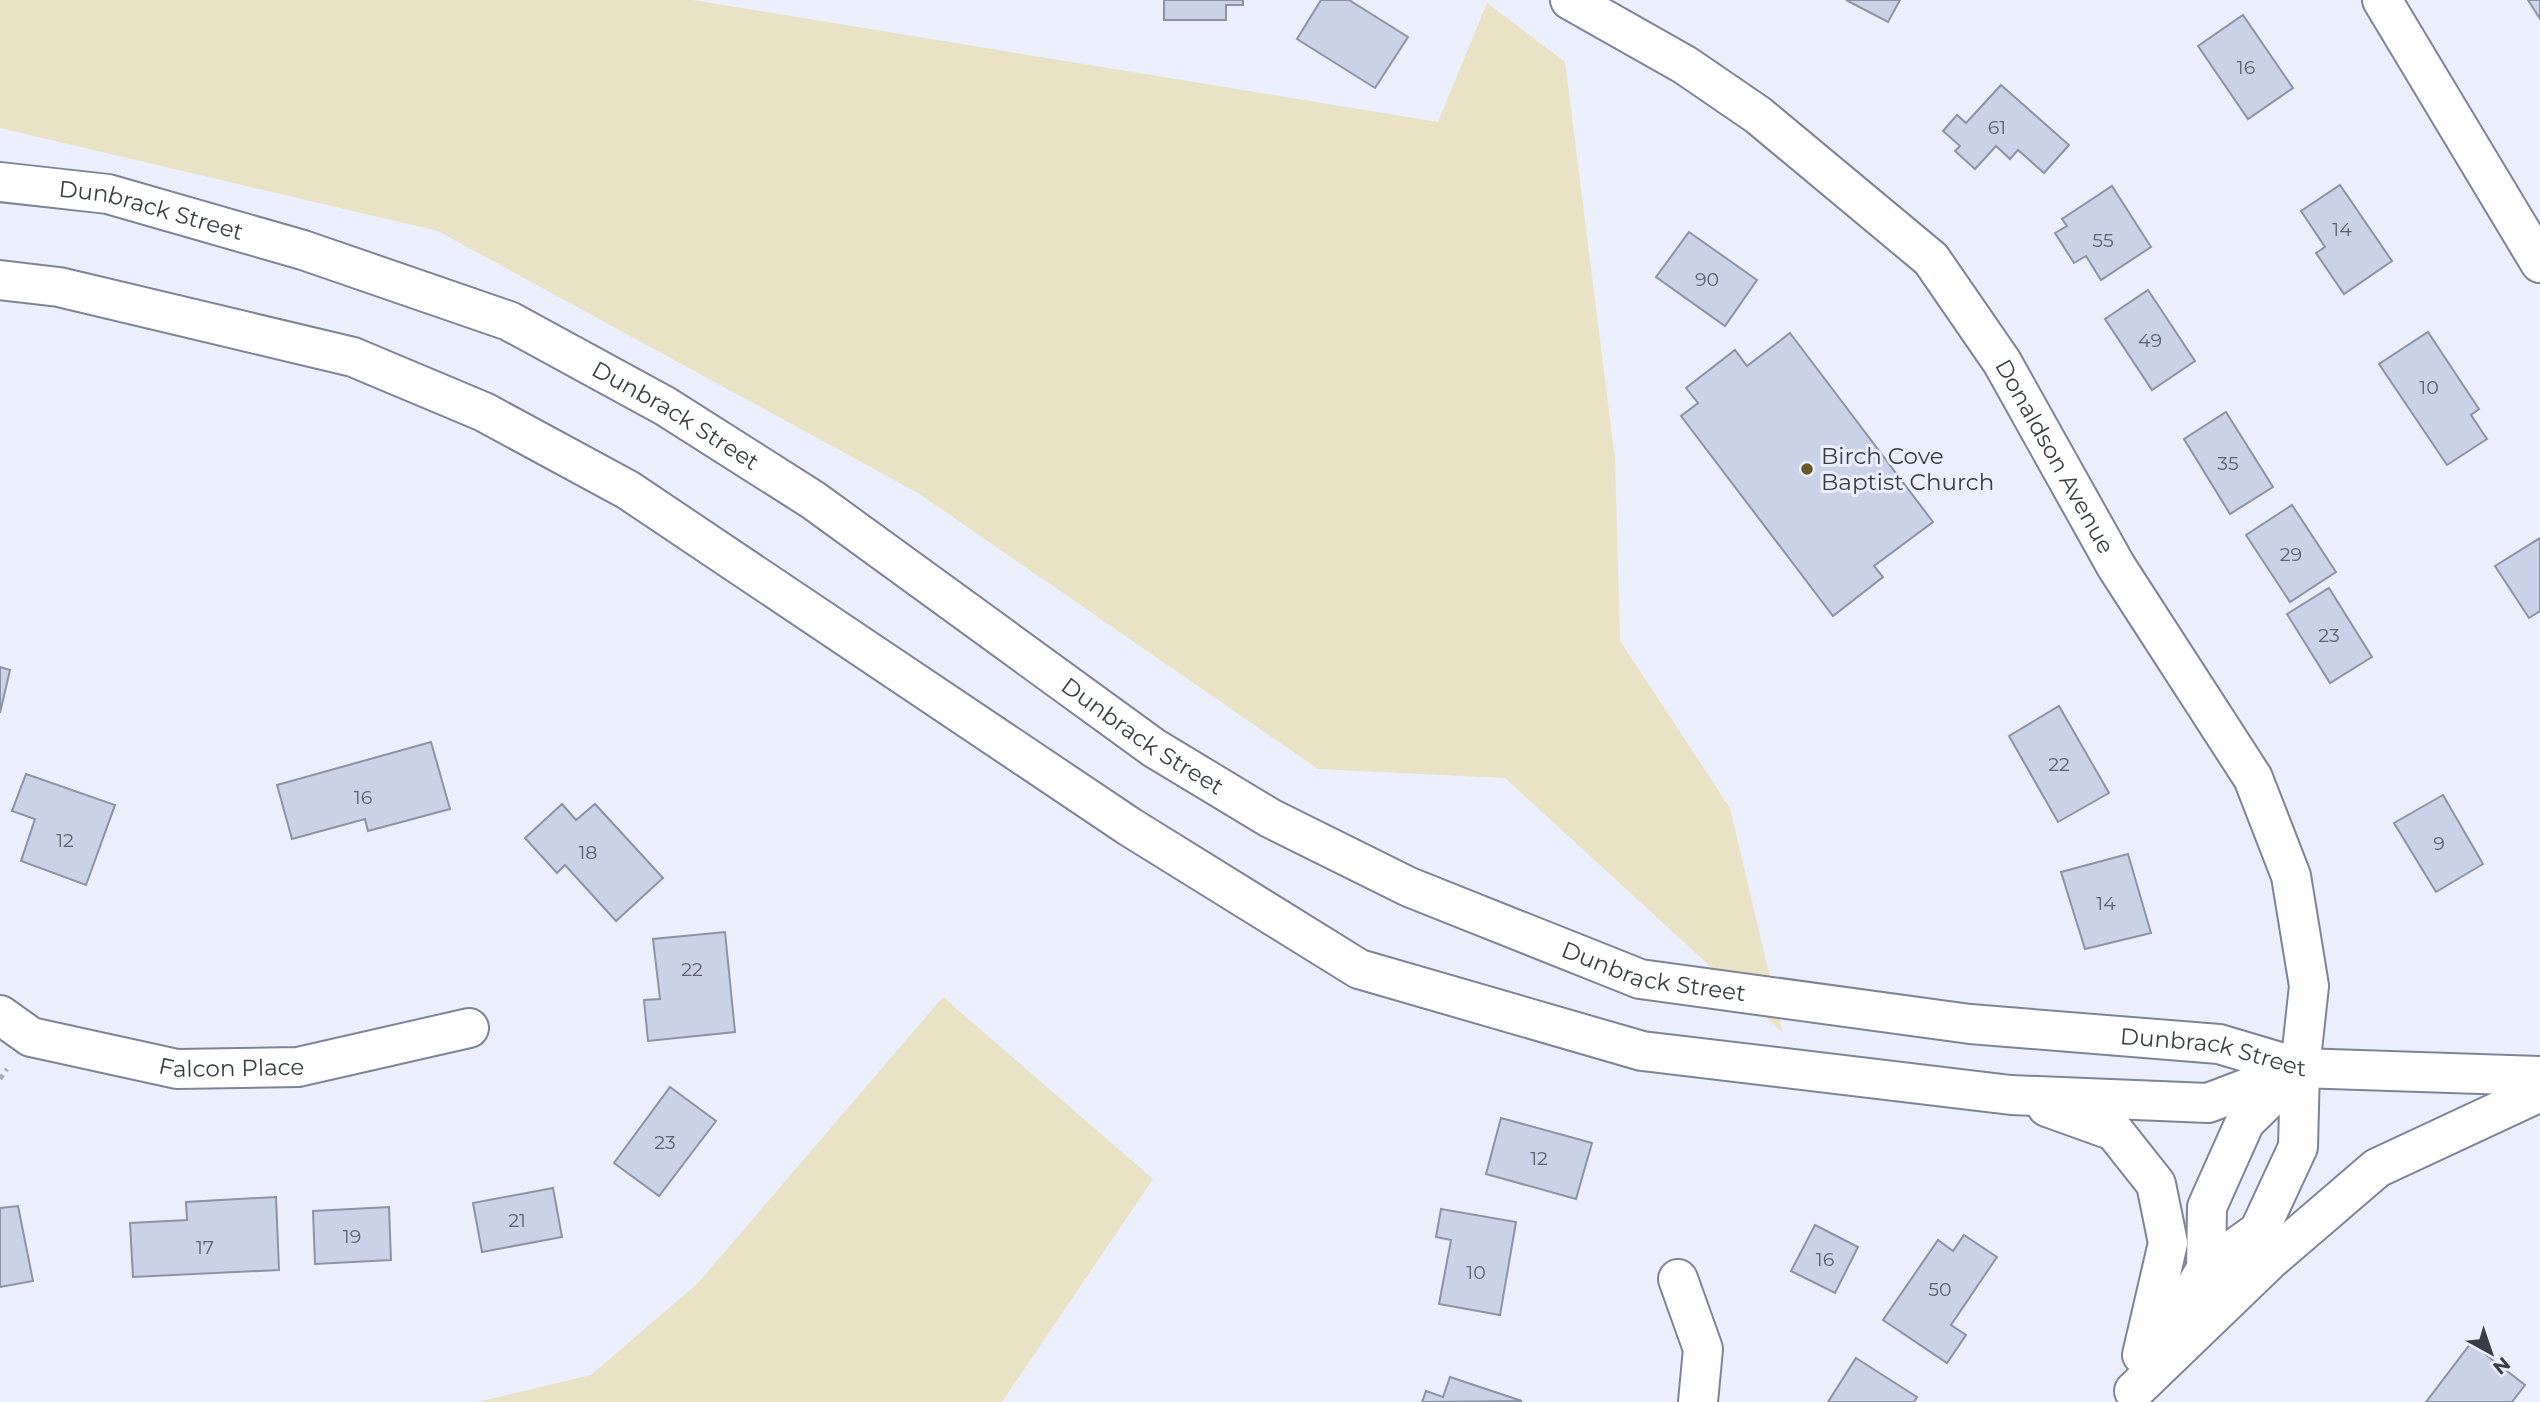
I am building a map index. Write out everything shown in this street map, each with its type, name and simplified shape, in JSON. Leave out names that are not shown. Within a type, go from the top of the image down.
[{"type":"main road","name":"Donaldson Avenue","points":[[1570,0],[1685,65],[1758,115],[1931,259],[1994,351],[2116,566],[2253,778],[2291,876],[2309,986],[2300,1068],[2298,1147],[2259,1231],[2206,1269]]},
{"type":"main road","points":[[2382,0],[2540,263]]},
{"type":"main road","name":"Dunbrack Street","points":[[0,182],[108,194],[303,250],[509,321],[665,406],[813,500],[1154,747],[1270,818],[1409,887],[1640,979],[1970,1024],[2219,1044],[2300,1068]]},
{"type":"main road","name":"Dunbrack Street","points":[[0,280],[59,287],[353,357],[484,412],[628,490],[1130,827],[1359,969],[1642,1051],[2011,1094],[2208,1102],[2300,1068]]},
{"type":"main road","name":"Falcon Place","points":[[0,1015],[31,1037],[177,1069],[298,1067],[469,1028]]},
{"type":"main road","points":[[2130,1397],[2206,1269],[2207,1207],[2245,1122],[2300,1068],[2540,1076]]},
{"type":"main road","points":[[2130,1397],[2271,1259],[2377,1168],[2540,1092]]},
{"type":"main road","points":[[2011,1094],[2114,1131],[2155,1184],[2168,1243],[2130,1397]]},
{"type":"main road","points":[[1678,1279],[1703,1349],[1698,1402]]},
{"type":"shaded area","points":[[0,0],[693,0],[1438,122],[1487,3],[1565,62],[1615,459],[1620,641],[1730,808],[1783,1033],[1505,778],[1318,769],[918,493],[438,231],[0,128]]},
{"type":"shaded area","points":[[943,997],[1153,1179],[1002,1402],[478,1402],[591,1375],[698,1283]]},
{"type":"building","points":[[1164,0],[1243,0],[1243,5],[1226,5],[1226,20],[1164,20]]},
{"type":"building","points":[[1321,0],[1349,0],[1408,37],[1375,88],[1297,39]]},
{"type":"building","points":[[1846,0],[1900,0],[1888,22]]},
{"type":"building","points":[[2528,0],[2540,0],[2540,19]]},
{"type":"building","points":[[2243,15],[2293,88],[2248,119],[2198,46]]},
{"type":"building","points":[[2001,85],[2069,145],[2044,173],[2018,150],[2010,159],[1996,146],[1975,169],[1955,151],[1960,146],[1943,131],[1957,115],[1966,123]]},
{"type":"building","points":[[2340,185],[2392,261],[2344,294],[2316,253],[2325,247],[2301,211]]},
{"type":"building","points":[[2112,186],[2151,247],[2101,280],[2086,256],[2074,263],[2055,233],[2067,226],[2062,219]]},
{"type":"building","points":[[1689,232],[1757,280],[1725,326],[1656,277]]},
{"type":"building","points":[[2148,290],[2195,361],[2152,390],[2105,319]]},
{"type":"building","points":[[2428,332],[2479,409],[2471,415],[2487,439],[2447,465],[2379,364]]},
{"type":"building","name":"Birch Cove Baptist Church","points":[[1790,333],[1933,522],[1874,566],[1883,577],[1833,616],[1681,416],[1698,403],[1686,388],[1735,350],[1747,366]]},
{"type":"building","points":[[2226,412],[2273,487],[2230,514],[2184,439]]},
{"type":"building","points":[[2292,505],[2336,572],[2290,602],[2246,535]]},
{"type":"building","points":[[2540,538],[2540,611],[2529,618],[2495,566]]},
{"type":"building","points":[[2329,588],[2372,657],[2330,683],[2287,614]]},
{"type":"building","points":[[0,667],[10,670],[0,713]]},
{"type":"building","points":[[2059,706],[2109,793],[2058,822],[2009,736]]},
{"type":"building","points":[[431,742],[450,809],[368,831],[365,819],[292,839],[277,785]]},
{"type":"building","points":[[26,774],[115,805],[86,885],[21,861],[35,819],[12,811]]},
{"type":"building","points":[[2443,795],[2483,864],[2436,892],[2394,823]]},
{"type":"building","points":[[562,804],[576,820],[595,804],[663,878],[616,921],[565,865],[557,873],[525,838]]},
{"type":"building","points":[[2128,854],[2151,933],[2085,949],[2061,872]]},
{"type":"building","points":[[725,932],[735,1032],[648,1041],[644,1000],[660,999],[653,939]]},
{"type":"building","points":[[670,1087],[716,1121],[659,1196],[614,1163]]},
{"type":"building","points":[[1501,1118],[1592,1143],[1576,1199],[1486,1174]]},
{"type":"building","points":[[553,1188],[562,1237],[482,1252],[473,1203]]},
{"type":"building","points":[[276,1197],[279,1270],[133,1277],[130,1223],[187,1220],[186,1202]]},
{"type":"building","points":[[18,1206],[33,1281],[0,1287],[0,1208]]},
{"type":"building","points":[[389,1207],[391,1260],[315,1264],[313,1211]]},
{"type":"building","points":[[1441,1209],[1516,1222],[1500,1315],[1439,1304],[1451,1240],[1436,1237]]},
{"type":"building","points":[[1815,1225],[1858,1247],[1835,1293],[1791,1271]]},
{"type":"building","points":[[1964,1235],[1997,1257],[1951,1325],[1966,1335],[1947,1363],[1883,1320],[1938,1240],[1953,1251]]},
{"type":"building","points":[[2471,1343],[2525,1385],[2512,1402],[2426,1402]]},
{"type":"building","points":[[1856,1358],[1917,1397],[1914,1402],[1828,1402]]},
{"type":"building","points":[[1450,1377],[1522,1401],[1422,1402],[1426,1391],[1443,1397]]},
{"type":"place","name":"Birch Cove Baptist Church","points":[[1807,469]]}]
